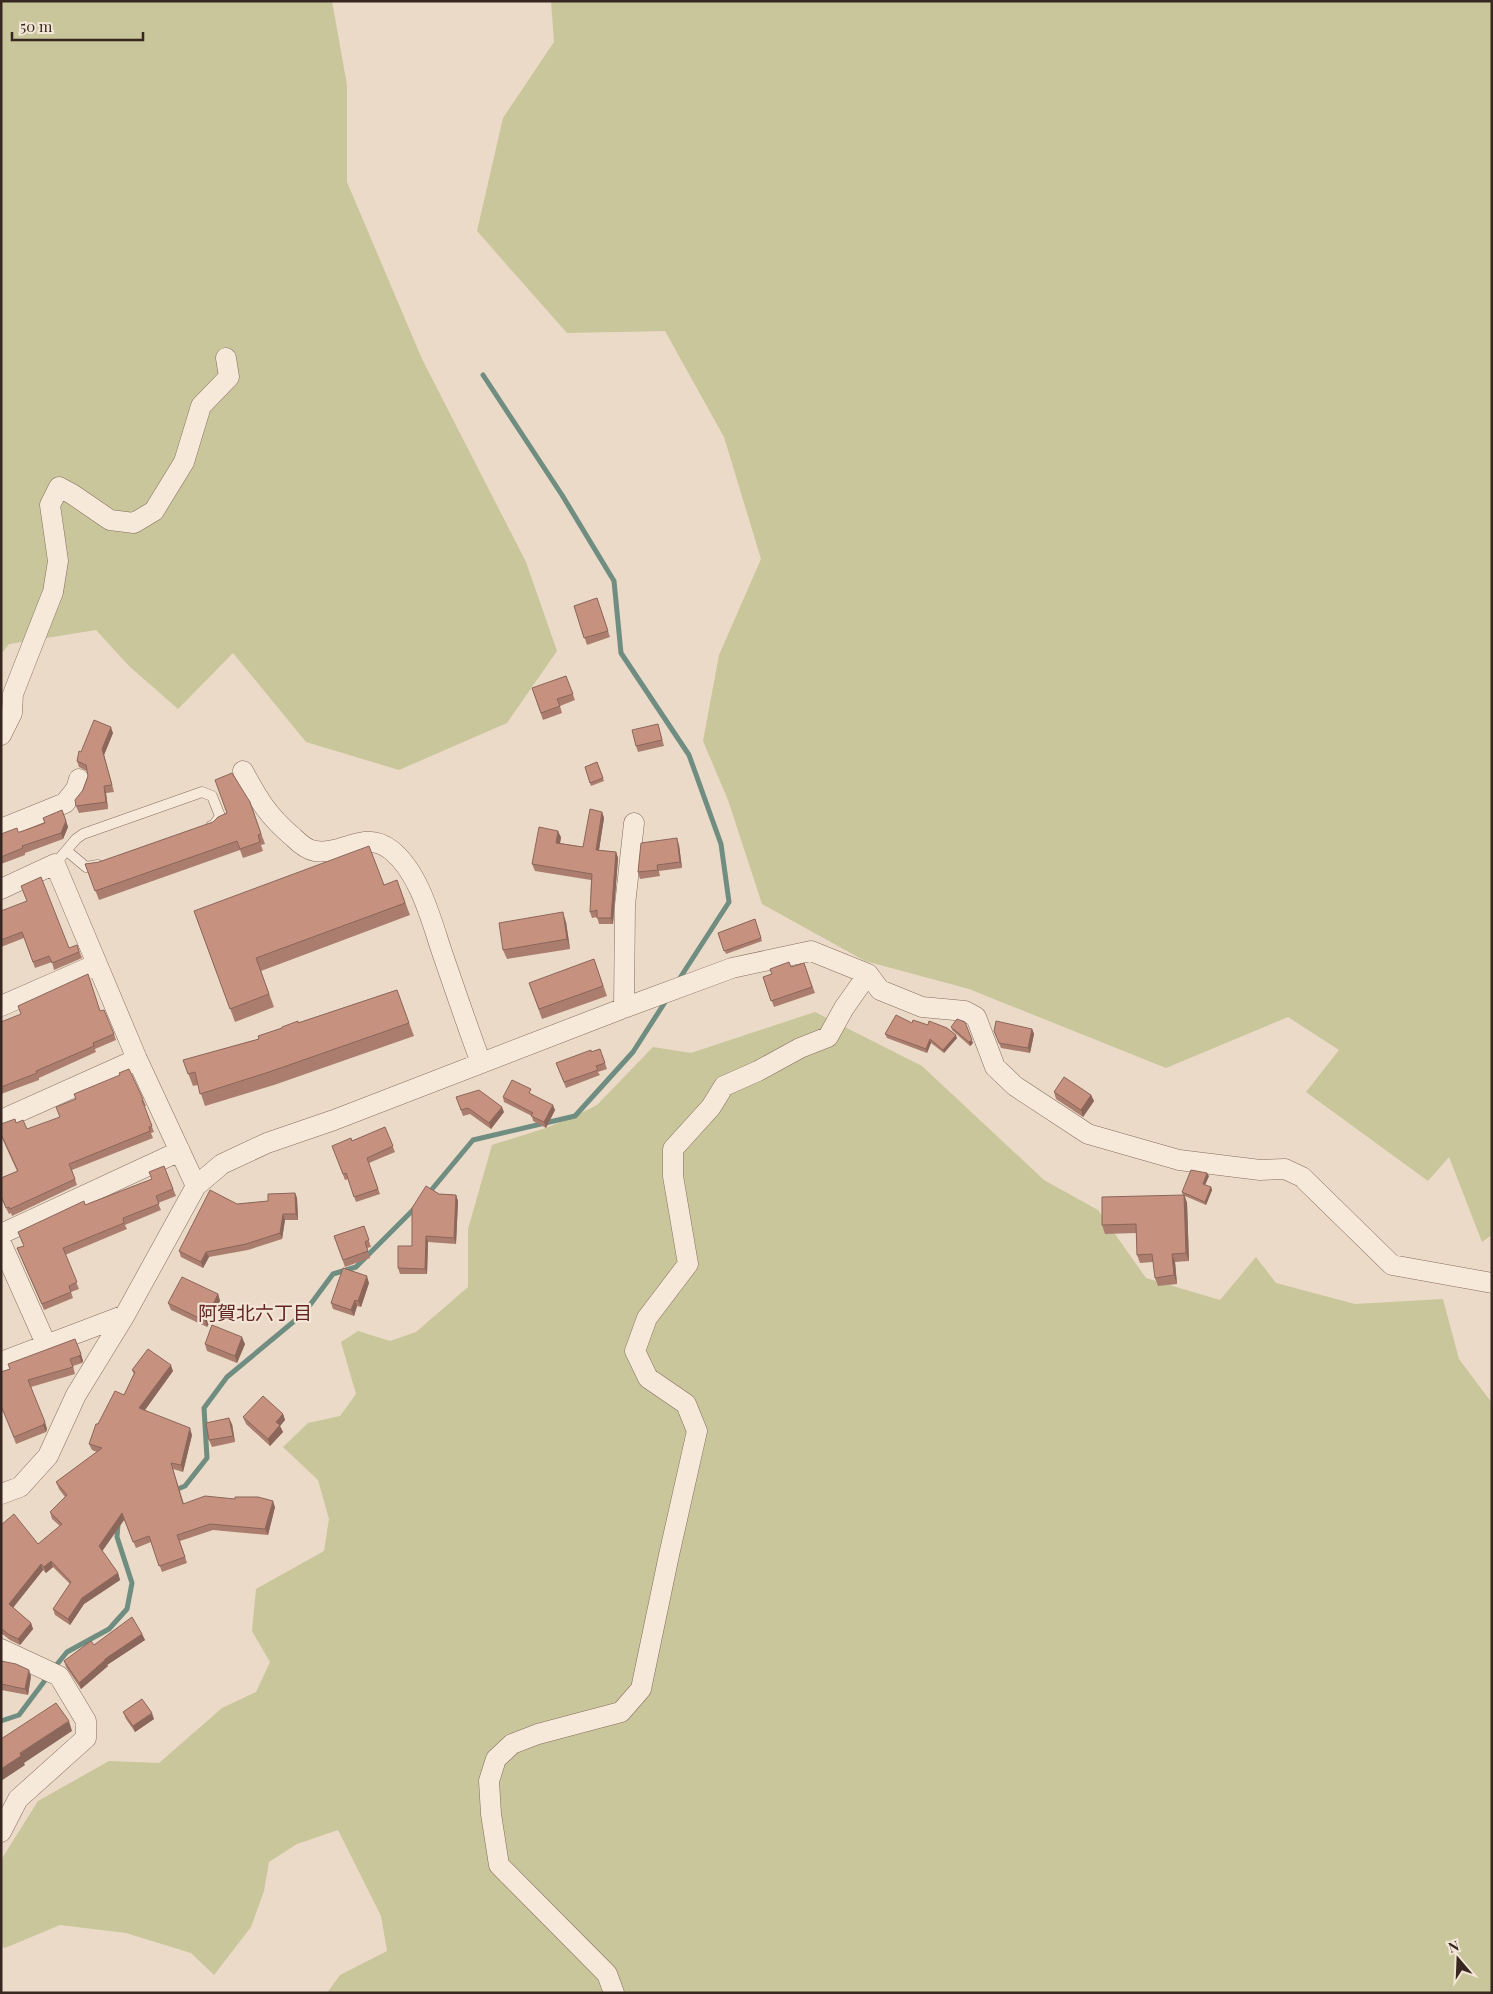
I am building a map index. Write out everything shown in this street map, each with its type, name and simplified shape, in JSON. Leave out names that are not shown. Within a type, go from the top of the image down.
[{"type":"street","points":[[1,735],[12,712],[13,694],[53,592],[58,561],[50,505],[59,487],[110,520],[134,523],[154,511],[184,462],[201,406],[228,377],[226,358]]},
{"type":"street","points":[[243,771],[262,806],[298,842],[314,851],[340,849],[364,840],[378,842],[391,850],[404,862],[422,896],[481,1063]]},
{"type":"street","points":[[1,829],[65,804],[76,789],[79,779]]},
{"type":"street","points":[[624,1008],[625,905],[634,823]]},
{"type":"street","points":[[1,888],[61,858],[98,964],[137,1059],[196,1186]]},
{"type":"street","points":[[1,1494],[20,1487],[48,1456],[76,1395],[125,1315],[196,1186],[222,1164],[267,1143],[334,1120],[732,968],[811,950],[868,974],[880,990],[922,1007],[964,1011],[976,1017],[995,1067],[1015,1086],[1088,1134],[1178,1160],[1260,1170],[1285,1169],[1302,1178],[1392,1265],[1492,1283]]},
{"type":"street","points":[[1,1006],[98,964]]},
{"type":"street","points":[[614,1993],[607,1974],[499,1865],[489,1781],[496,1759],[512,1744],[538,1734],[621,1712],[641,1689],[697,1431],[686,1404],[648,1378],[635,1351],[647,1318],[688,1264],[673,1176],[673,1149],[711,1107],[724,1086],[758,1071],[800,1048],[828,1037],[844,1008],[868,974]]},
{"type":"street","points":[[1,1120],[137,1059]]},
{"type":"street","points":[[1,1234],[180,1152]]},
{"type":"street","points":[[1,1243],[46,1344]]},
{"type":"street","points":[[1,1362],[125,1315]]},
{"type":"street","points":[[1,1649],[59,1676],[86,1721],[86,1738],[18,1799],[1,1832]]},
{"type":"lane","points":[[109,862],[86,867],[61,858],[76,839],[84,834],[202,792],[212,796],[220,816],[214,825],[205,828]]},
{"type":"shaded area","points":[[1,1],[332,1],[347,85],[347,182],[422,359],[526,562],[557,651],[507,723],[399,770],[306,742],[233,653],[178,709],[129,666],[96,630],[9,644],[1,654]]},
{"type":"shaded area","points":[[551,1],[1492,1],[1492,1235],[1482,1242],[1449,1157],[1428,1181],[1306,1092],[1339,1050],[1288,1017],[1166,1068],[969,989],[865,961],[762,904],[728,800],[703,741],[719,655],[761,559],[724,437],[665,331],[567,333],[477,231],[503,118],[554,42]]},
{"type":"shaded area","points":[[815,1012],[922,1066],[1044,1180],[1098,1210],[1146,1278],[1220,1300],[1256,1257],[1276,1283],[1355,1304],[1443,1299],[1459,1359],[1492,1403],[1492,1993],[327,1993],[340,1975],[387,1951],[381,1916],[338,1830],[297,1844],[269,1862],[264,1891],[251,1927],[214,1975],[191,1953],[126,1933],[60,1925],[5,1948],[1,1946],[1,1860],[38,1801],[109,1761],[159,1763],[222,1708],[256,1692],[270,1662],[252,1631],[256,1589],[324,1551],[329,1519],[318,1480],[283,1447],[308,1423],[340,1416],[356,1394],[341,1342],[358,1331],[390,1341],[416,1332],[468,1287],[468,1229],[492,1145],[546,1128],[597,1105],[653,1047],[691,1053]]},
{"type":"building","points":[[597,598],[608,631],[584,638],[574,606]]},
{"type":"building","points":[[566,676],[573,694],[557,699],[560,706],[541,713],[532,688]]},
{"type":"building","points":[[94,720],[111,727],[102,749],[112,785],[104,786],[106,802],[76,806],[75,800],[83,790],[88,776],[86,765],[77,761],[79,751],[81,752]]},
{"type":"building","points":[[658,724],[662,740],[636,746],[632,730]]},
{"type":"building","points":[[597,762],[603,778],[590,783],[585,767]]},
{"type":"building","points":[[232,773],[250,802],[261,834],[258,835],[260,842],[240,849],[237,841],[95,891],[85,864],[99,862],[213,822],[218,817],[227,813],[215,780]]},
{"type":"building","points":[[590,809],[602,812],[596,850],[616,852],[611,918],[597,918],[597,910],[590,912],[592,874],[532,864],[539,827],[558,831],[556,843],[583,847]]},
{"type":"building","points":[[62,810],[66,821],[61,833],[22,846],[23,848],[1,857],[1,834],[17,828],[18,832],[20,832],[45,823],[43,818]]},
{"type":"building","points":[[677,838],[680,862],[657,865],[658,870],[638,872],[641,843]]},
{"type":"building","points":[[369,846],[384,885],[397,880],[405,903],[256,958],[269,994],[230,1009],[194,911]]},
{"type":"building","points":[[41,877],[69,948],[77,945],[79,952],[52,963],[49,956],[33,962],[22,932],[1,940],[1,911],[27,901],[21,886]]},
{"type":"building","points":[[563,912],[567,939],[503,950],[499,923]]},
{"type":"building","points":[[755,919],[761,938],[724,951],[718,933]]},
{"type":"building","points":[[594,959],[603,986],[539,1009],[529,983]]},
{"type":"building","points":[[789,962],[791,967],[804,963],[812,987],[771,1001],[763,977],[772,974],[770,969]]},
{"type":"building","points":[[88,974],[100,1011],[104,1010],[114,1034],[93,1043],[94,1046],[36,1071],[37,1073],[1,1087],[1,1022],[21,1014],[18,1006]]},
{"type":"building","points":[[397,990],[409,1023],[200,1094],[195,1072],[188,1074],[183,1060],[259,1039],[258,1036],[298,1021],[298,1023]]},
{"type":"building","points":[[896,1015],[912,1023],[913,1020],[928,1025],[929,1021],[947,1028],[956,1035],[943,1050],[930,1039],[926,1049],[885,1034]]},
{"type":"building","points":[[957,1019],[965,1022],[972,1040],[969,1042],[951,1027]]},
{"type":"building","points":[[996,1021],[1032,1029],[1028,1048],[999,1043],[994,1031]]},
{"type":"building","points":[[600,1049],[605,1063],[596,1066],[598,1070],[564,1082],[556,1063],[591,1050],[591,1052]]},
{"type":"building","points":[[129,1069],[143,1099],[152,1126],[149,1127],[150,1131],[69,1164],[75,1179],[10,1209],[9,1207],[6,1208],[1,1196],[1,1178],[18,1171],[1,1134],[1,1124],[15,1119],[16,1123],[23,1120],[27,1129],[60,1117],[56,1107],[76,1099],[74,1094],[120,1075],[119,1073]]},
{"type":"building","points":[[1064,1077],[1091,1095],[1081,1110],[1054,1092]]},
{"type":"building","points":[[512,1080],[531,1089],[529,1093],[553,1105],[544,1122],[531,1116],[533,1113],[503,1097]]},
{"type":"building","points":[[479,1090],[502,1107],[489,1123],[468,1108],[461,1110],[456,1097]]},
{"type":"building","points":[[385,1127],[393,1146],[367,1158],[378,1189],[354,1197],[346,1173],[343,1174],[332,1146],[351,1138],[352,1141]]},
{"type":"building","points":[[164,1166],[173,1189],[156,1196],[159,1204],[123,1218],[124,1223],[63,1248],[77,1282],[69,1286],[71,1292],[42,1304],[17,1248],[24,1246],[18,1232],[84,1201],[85,1205],[152,1179],[149,1172]]},
{"type":"building","points":[[1191,1170],[1207,1173],[1203,1184],[1211,1187],[1205,1202],[1182,1192]]},
{"type":"building","points":[[426,1186],[439,1194],[456,1195],[454,1238],[426,1236],[425,1269],[398,1268],[398,1246],[412,1246],[412,1208]]},
{"type":"building","points":[[210,1190],[237,1204],[268,1201],[268,1194],[295,1193],[296,1214],[283,1214],[280,1233],[246,1244],[206,1252],[201,1262],[179,1251]]},
{"type":"building","points":[[1184,1195],[1186,1253],[1172,1254],[1174,1275],[1155,1278],[1152,1254],[1137,1255],[1136,1224],[1102,1225],[1102,1197]]},
{"type":"building","points":[[364,1226],[369,1240],[365,1242],[368,1251],[343,1260],[334,1236]]},
{"type":"building","points":[[343,1268],[367,1276],[358,1301],[355,1300],[351,1310],[331,1303]]},
{"type":"building","points":[[182,1277],[218,1294],[205,1321],[168,1303]]},
{"type":"building","points":[[212,1325],[242,1337],[235,1356],[205,1344]]},
{"type":"building","points":[[75,1339],[81,1354],[70,1359],[73,1367],[28,1380],[45,1422],[43,1425],[14,1437],[1,1406],[1,1372],[10,1369],[8,1364]]},
{"type":"building","points":[[148,1349],[171,1365],[139,1408],[190,1428],[181,1465],[171,1463],[183,1504],[205,1496],[235,1499],[235,1497],[258,1497],[273,1501],[265,1529],[210,1524],[177,1535],[185,1557],[159,1566],[149,1536],[133,1542],[122,1513],[99,1546],[118,1573],[82,1598],[68,1619],[53,1609],[71,1582],[51,1561],[44,1567],[41,1564],[9,1604],[31,1623],[18,1639],[1,1628],[1,1525],[14,1514],[38,1544],[62,1524],[50,1512],[67,1495],[56,1482],[102,1448],[89,1444],[96,1424],[98,1424],[115,1391],[124,1395],[135,1372],[132,1370]]},
{"type":"building","points":[[263,1396],[283,1414],[276,1422],[280,1425],[268,1439],[243,1417]]},
{"type":"building","points":[[229,1418],[233,1436],[209,1440],[206,1423]]},
{"type":"building","points":[[132,1617],[142,1634],[105,1659],[79,1683],[64,1661],[91,1641],[94,1645]]},
{"type":"building","points":[[1,1661],[16,1664],[29,1670],[25,1689],[1,1684]]},
{"type":"building","points":[[142,1699],[152,1713],[133,1726],[123,1712]]},
{"type":"building","points":[[56,1703],[69,1721],[20,1753],[21,1756],[1,1769],[1,1739]]},
{"type":"waterway","points":[[483,375],[562,495],[614,581],[621,653],[689,755],[721,844],[729,902],[678,981]]},
{"type":"waterway","points":[[428,1194],[473,1140],[575,1116],[633,1052],[667,999]]},
{"type":"waterway","points":[[173,1491],[185,1486],[207,1458],[204,1408],[227,1377],[304,1313],[333,1274],[356,1267],[416,1207]]},
{"type":"waterway","points":[[54,1668],[67,1652],[109,1629],[127,1609],[132,1583],[117,1537],[118,1524]]},
{"type":"waterway","points":[[1,1721],[19,1715],[49,1675]]},
{"type":"district","name":"阿賀北六丁目","points":[[255,1313]]}]
